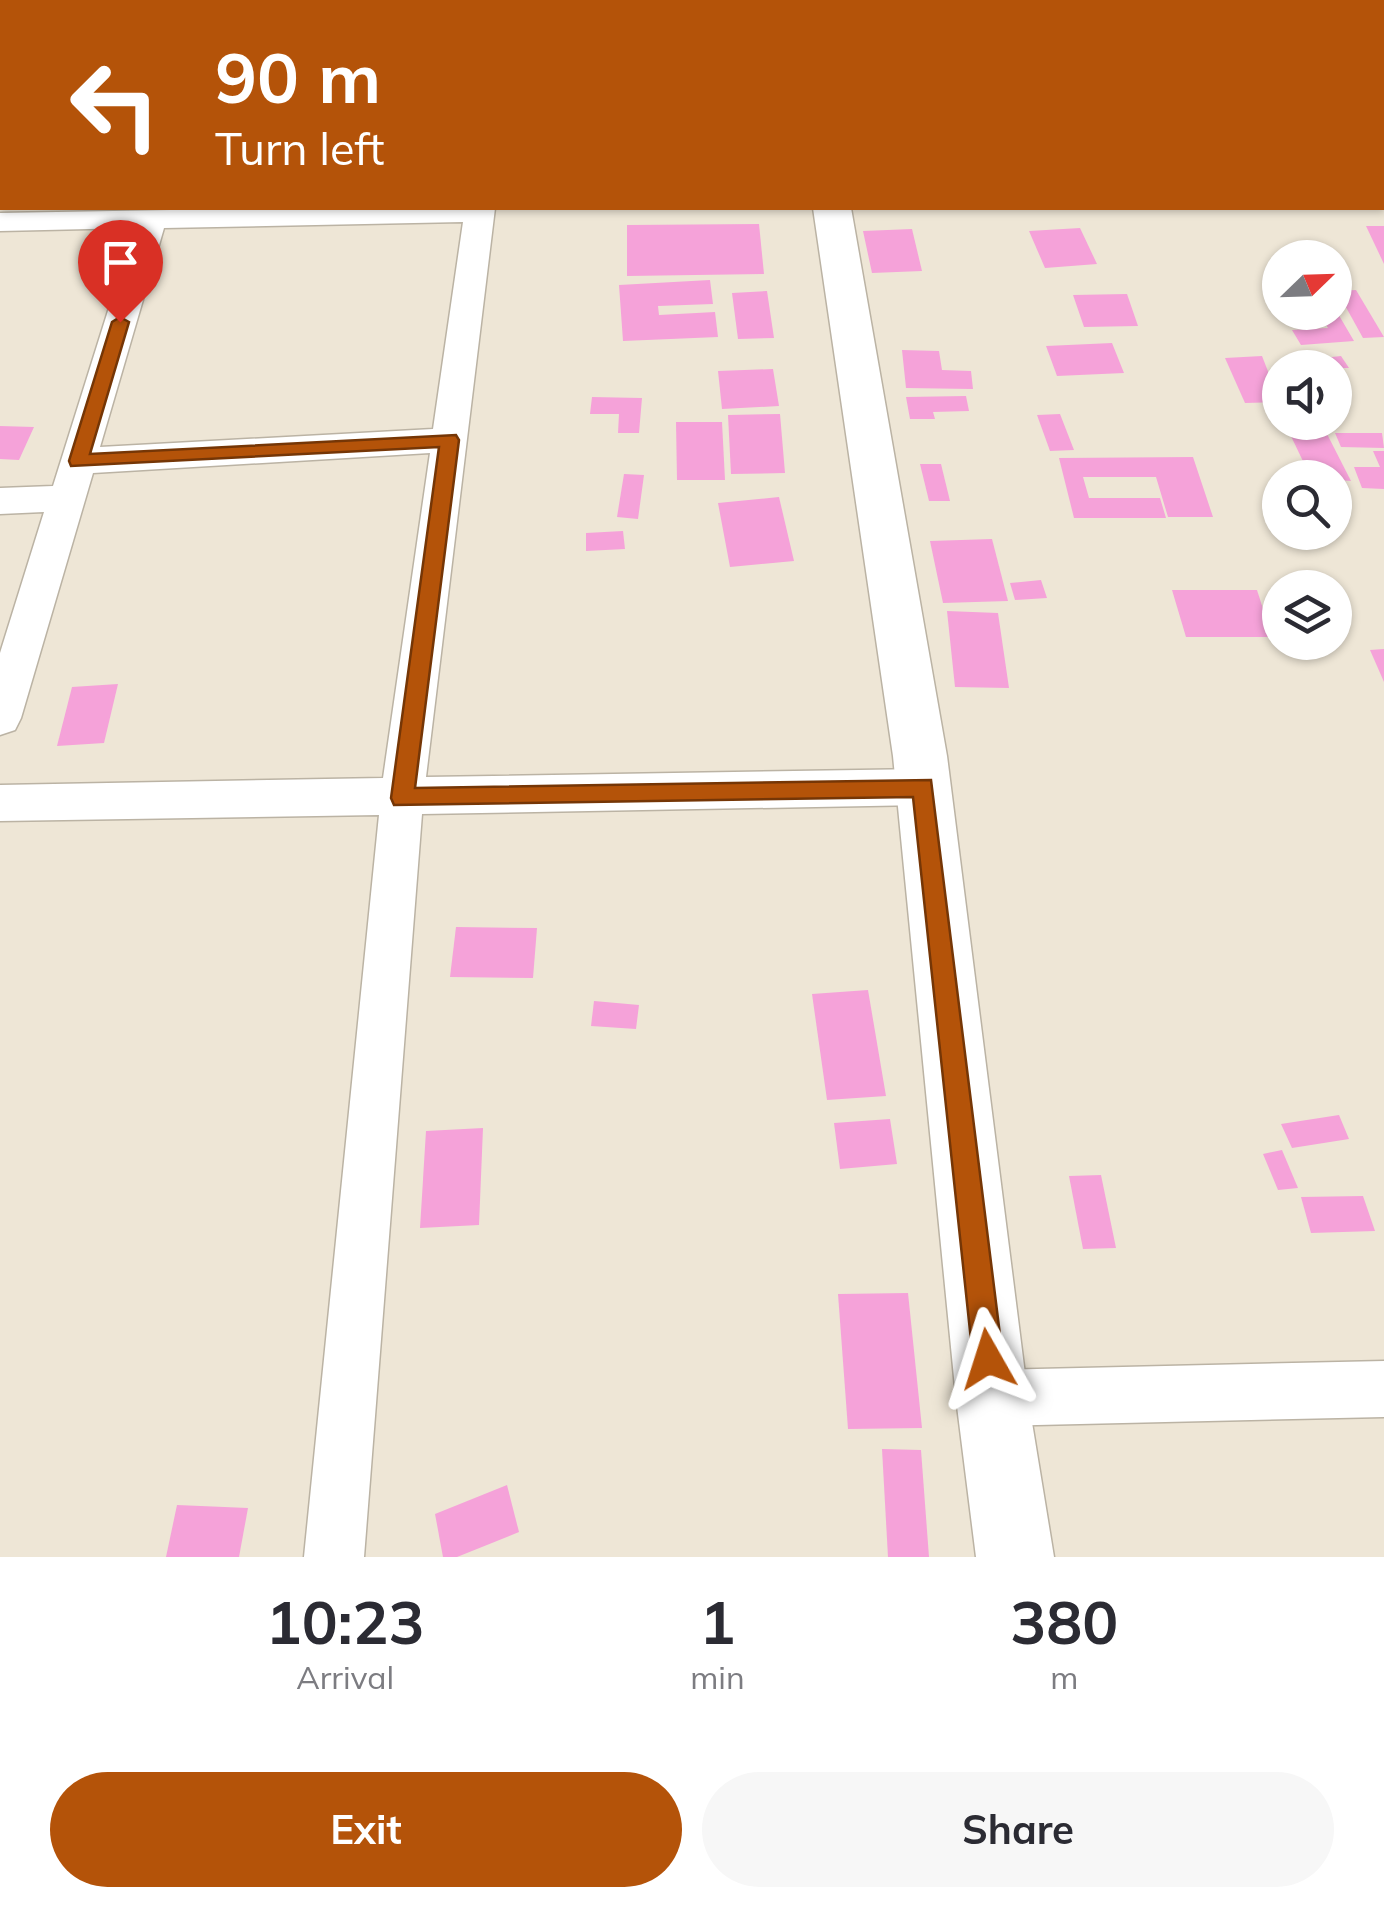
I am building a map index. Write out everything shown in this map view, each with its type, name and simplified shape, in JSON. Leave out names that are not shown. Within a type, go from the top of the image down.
[{"type":"main road","points":[[832,210],[923,787],[992,1398],[1015,1557]]},
{"type":"street","points":[[0,222],[479,210],[402,798],[334,1557]]},
{"type":"street","points":[[0,718],[152,218]]},
{"type":"street","points":[[78,461],[449,440]]},
{"type":"street","points":[[0,501],[67,498]]},
{"type":"street","points":[[0,804],[923,787]]},
{"type":"street","points":[[992,1398],[1384,1388]]},
{"type":"building","points":[[759,224],[764,274],[627,276],[627,225]]},
{"type":"building","points":[[1366,226],[1384,226],[1384,264]]},
{"type":"building","points":[[1080,228],[1097,264],[1045,268],[1029,231]]},
{"type":"building","points":[[912,229],[922,271],[872,273],[863,231]]},
{"type":"building","points":[[710,280],[713,304],[658,306],[659,315],[715,312],[718,337],[623,341],[619,285]]},
{"type":"building","points":[[1352,290],[1356,290],[1384,337],[1363,338],[1352,318]]},
{"type":"building","points":[[767,291],[774,338],[738,339],[732,293]]},
{"type":"building","points":[[1127,294],[1138,326],[1084,327],[1073,295]]},
{"type":"building","points":[[1292,330],[1348,330],[1354,341],[1301,345]]},
{"type":"building","points":[[1112,343],[1124,373],[1057,376],[1046,346]]},
{"type":"building","points":[[902,350],[939,351],[942,370],[971,371],[973,389],[906,388]]},
{"type":"building","points":[[1262,356],[1262,403],[1245,403],[1225,358]]},
{"type":"building","points":[[773,369],[779,406],[722,409],[718,371]]},
{"type":"building","points":[[966,396],[969,411],[933,412],[935,419],[910,419],[906,397]]},
{"type":"building","points":[[592,397],[642,398],[639,433],[618,433],[619,414],[590,414]]},
{"type":"building","points":[[780,414],[785,473],[731,474],[728,415]]},
{"type":"building","points":[[1060,414],[1074,450],[1050,451],[1037,415]]},
{"type":"building","points":[[676,422],[722,422],[725,480],[677,480]]},
{"type":"building","points":[[0,426],[34,427],[19,460],[0,459]]},
{"type":"building","points":[[1352,433],[1382,433],[1384,448],[1341,447],[1338,440],[1352,440]]},
{"type":"building","points":[[1293,440],[1330,440],[1340,460],[1302,460]]},
{"type":"building","points":[[1373,451],[1384,451],[1384,489],[1362,488],[1354,467],[1380,467]]},
{"type":"building","points":[[1193,457],[1213,517],[1168,517],[1156,477],[1083,477],[1089,498],[1160,498],[1166,518],[1074,518],[1059,458]]},
{"type":"building","points":[[920,464],[941,464],[950,501],[929,501]]},
{"type":"building","points":[[624,474],[644,475],[638,519],[617,517]]},
{"type":"building","points":[[779,497],[794,561],[730,567],[718,503]]},
{"type":"building","points":[[623,531],[625,549],[586,551],[586,533]]},
{"type":"building","points":[[992,539],[1008,601],[943,603],[930,541]]},
{"type":"building","points":[[1041,580],[1047,598],[1015,600],[1010,583]]},
{"type":"building","points":[[1172,590],[1257,590],[1262,606],[1262,637],[1186,637]]},
{"type":"building","points":[[947,611],[998,613],[1009,688],[955,687]]},
{"type":"building","points":[[1384,649],[1384,682],[1370,650]]},
{"type":"building","points":[[118,684],[104,743],[57,746],[72,687]]},
{"type":"building","points":[[456,927],[537,928],[533,978],[450,977]]},
{"type":"building","points":[[868,990],[886,1096],[827,1100],[812,994]]},
{"type":"building","points":[[594,1001],[639,1005],[636,1029],[591,1026]]},
{"type":"building","points":[[1339,1115],[1349,1139],[1292,1148],[1281,1124]]},
{"type":"building","points":[[890,1119],[897,1164],[840,1169],[834,1123]]},
{"type":"building","points":[[483,1128],[479,1225],[420,1228],[426,1131]]},
{"type":"building","points":[[1282,1150],[1298,1188],[1278,1190],[1263,1154]]},
{"type":"building","points":[[1101,1175],[1116,1248],[1083,1249],[1069,1176]]},
{"type":"building","points":[[1363,1196],[1375,1231],[1311,1233],[1301,1197]]},
{"type":"building","points":[[908,1293],[922,1428],[848,1429],[838,1294]]},
{"type":"building","points":[[882,1449],[921,1450],[929,1557],[888,1557]]},
{"type":"building","points":[[507,1485],[519,1532],[457,1557],[443,1557],[435,1514]]},
{"type":"building","points":[[177,1505],[248,1508],[239,1557],[166,1557]]},
{"type":"route","points":[[120,322],[78,461],[449,440],[402,798],[923,787],[988,1359]]}]
